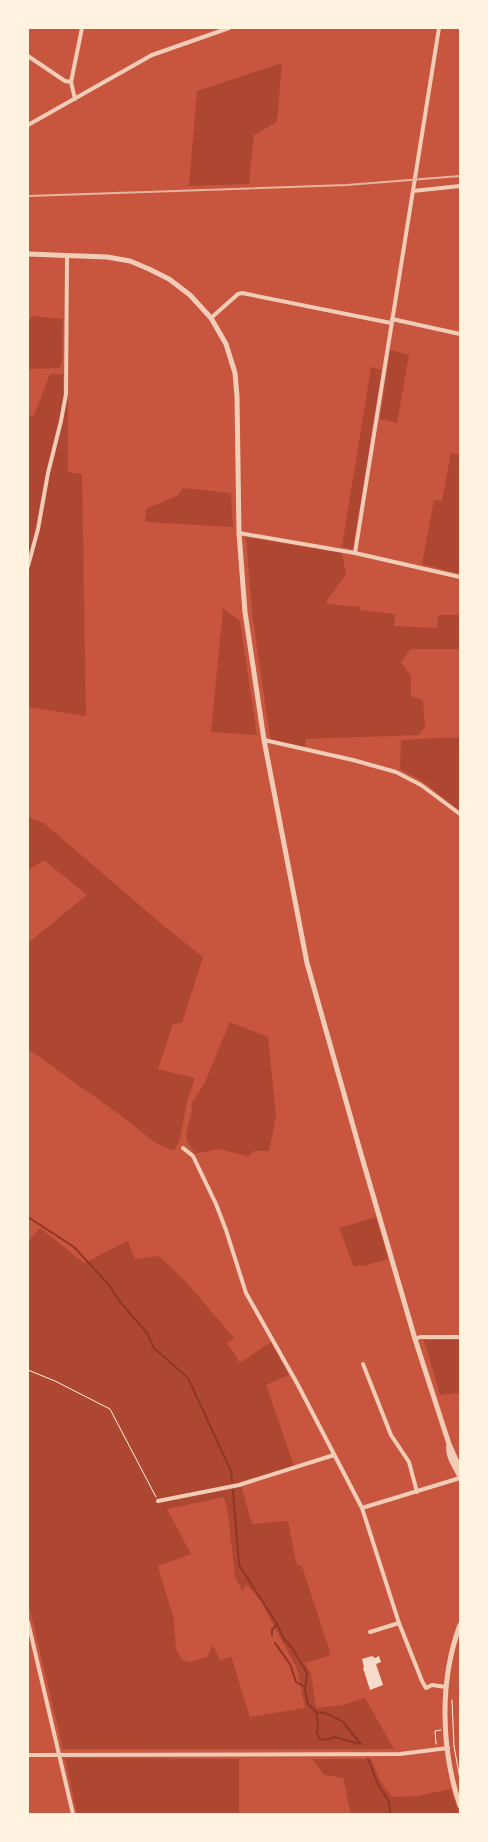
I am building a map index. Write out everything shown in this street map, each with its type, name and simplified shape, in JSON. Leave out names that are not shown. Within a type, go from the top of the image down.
[{"type":"street","points":[[75,99],[71,82],[82,28]]},
{"type":"street","points":[[28,125],[152,55],[229,28]]},
{"type":"street","points":[[355,553],[439,28]]},
{"type":"street","points":[[28,56],[64,81],[71,82]]},
{"type":"street","points":[[413,191],[460,186]]},
{"type":"street","points":[[28,254],[107,257],[130,261],[168,279],[190,295],[211,318],[226,344],[235,373],[237,396],[239,533],[245,612],[264,740],[307,963],[331,1054],[416,1339],[449,1444],[457,1462],[457,1469],[460,1478],[362,1508]]},
{"type":"street","points":[[28,566],[38,529],[48,473],[66,394],[67,256]]},
{"type":"street","points":[[211,318],[238,294],[242,293],[460,334]]},
{"type":"street","points":[[239,533],[355,553],[460,577]]},
{"type":"street","points":[[264,740],[353,760],[396,772],[421,785],[460,814]]},
{"type":"street","points":[[183,1148],[193,1156],[216,1204],[246,1293],[298,1386],[362,1508],[399,1623],[426,1688],[432,1685],[446,1687]]},
{"type":"street","points":[[416,1339],[420,1337],[460,1337]]},
{"type":"street","points":[[363,1364],[391,1435],[409,1462],[417,1492]]},
{"type":"street","points":[[158,1501],[239,1485],[334,1455]]},
{"type":"street","points":[[28,1622],[73,1814]]},
{"type":"street","points":[[370,1632],[399,1623]]},
{"type":"street","points":[[460,1625],[450,1661],[446,1687],[448,1748],[452,1777],[460,1806]]},
{"type":"street","points":[[28,1755],[340,1755],[400,1754],[448,1748]]},
{"type":"path","points":[[28,1370],[55,1381],[110,1409],[158,1501]]},
{"type":"path","points":[[452,1694],[454,1746],[460,1779]]},
{"type":"path","points":[[435,1731],[437,1749]]},
{"type":"shaded area","points":[[282,63],[277,122],[254,135],[249,184],[189,186],[197,91]]},
{"type":"shaded area","points":[[33,316],[63,319],[62,363],[59,368],[28,369],[28,321]]},
{"type":"shaded area","points":[[390,350],[409,355],[397,423],[380,419]]},
{"type":"shaded area","points":[[371,367],[382,370],[353,549],[342,547]]},
{"type":"shaded area","points":[[50,374],[63,374],[63,395],[68,399],[68,472],[82,474],[86,716],[28,707],[28,416],[34,415]]},
{"type":"shaded area","points":[[451,453],[460,455],[460,574],[422,564],[434,500],[442,501]]},
{"type":"shaded area","points":[[183,488],[231,493],[233,527],[145,522],[146,509],[178,495]]},
{"type":"shaded area","points":[[246,537],[342,553],[346,574],[326,602],[330,604],[360,607],[360,610],[395,614],[394,626],[437,628],[438,615],[460,615],[459,649],[411,649],[401,662],[411,676],[411,696],[423,700],[425,727],[419,735],[306,739],[304,750],[271,744],[252,613]]},
{"type":"shaded area","points":[[223,608],[240,621],[257,735],[211,732]]},
{"type":"shaded area","points":[[460,737],[460,811],[422,781],[400,769],[401,740]]},
{"type":"shaded area","points":[[28,817],[44,823],[164,926],[203,957],[182,1023],[173,1024],[158,1069],[195,1078],[187,1101],[180,1139],[174,1151],[157,1144],[120,1115],[28,1049],[28,943],[87,895],[44,860],[28,870]]},
{"type":"shaded area","points":[[230,1022],[268,1037],[276,1116],[269,1151],[254,1151],[248,1156],[218,1149],[195,1154],[187,1141],[186,1136],[192,1110],[191,1104],[204,1084]]},
{"type":"shaded area","points":[[376,1217],[388,1259],[354,1267],[339,1228]]},
{"type":"shaded area","points":[[40,1228],[84,1263],[128,1241],[135,1259],[159,1256],[187,1283],[234,1338],[227,1343],[240,1363],[271,1342],[289,1375],[266,1385],[294,1466],[240,1482],[252,1524],[288,1521],[296,1562],[298,1565],[302,1566],[331,1655],[305,1663],[311,1674],[316,1708],[343,1705],[365,1698],[394,1749],[63,1749],[28,1601],[28,1242]],"holes":[[[224,1497],[228,1514],[235,1577],[243,1592],[245,1585],[248,1586],[261,1601],[297,1669],[305,1708],[250,1717],[231,1656],[220,1661],[213,1645],[207,1657],[191,1662],[182,1660],[176,1649],[174,1620],[158,1566],[191,1554],[167,1509]]]},
{"type":"shaded area","points":[[424,1340],[460,1340],[460,1393],[440,1395]]},
{"type":"shaded area","points":[[65,1758],[239,1759],[239,1814],[77,1814]]},
{"type":"shaded area","points":[[312,1759],[371,1759],[381,1782],[392,1797],[417,1796],[451,1789],[459,1814],[351,1814],[343,1778],[324,1775]]},
{"type":"building","points":[[372,1656],[375,1658],[379,1656],[381,1662],[376,1664],[383,1685],[370,1690],[363,1668],[362,1659]]},
{"type":"waterway","points":[[28,1217],[74,1247],[109,1285],[121,1303],[147,1333],[154,1348],[188,1378],[231,1471],[232,1481]]},
{"type":"waterway","points":[[233,1490],[239,1565],[277,1624],[284,1639],[292,1648],[307,1673],[305,1690],[308,1704],[316,1712],[325,1713],[342,1721],[361,1744]]},
{"type":"waterway","points":[[272,1635],[272,1630],[277,1624]]},
{"type":"waterway","points":[[275,1643],[290,1664],[296,1682],[305,1687]]},
{"type":"waterway","points":[[316,1712],[318,1722],[317,1733],[320,1739],[326,1740],[334,1737],[361,1744]]},
{"type":"waterway","points":[[368,1759],[378,1784],[389,1802],[390,1814]]},
{"type":"railway","points":[[28,196],[347,185],[460,176]]}]
